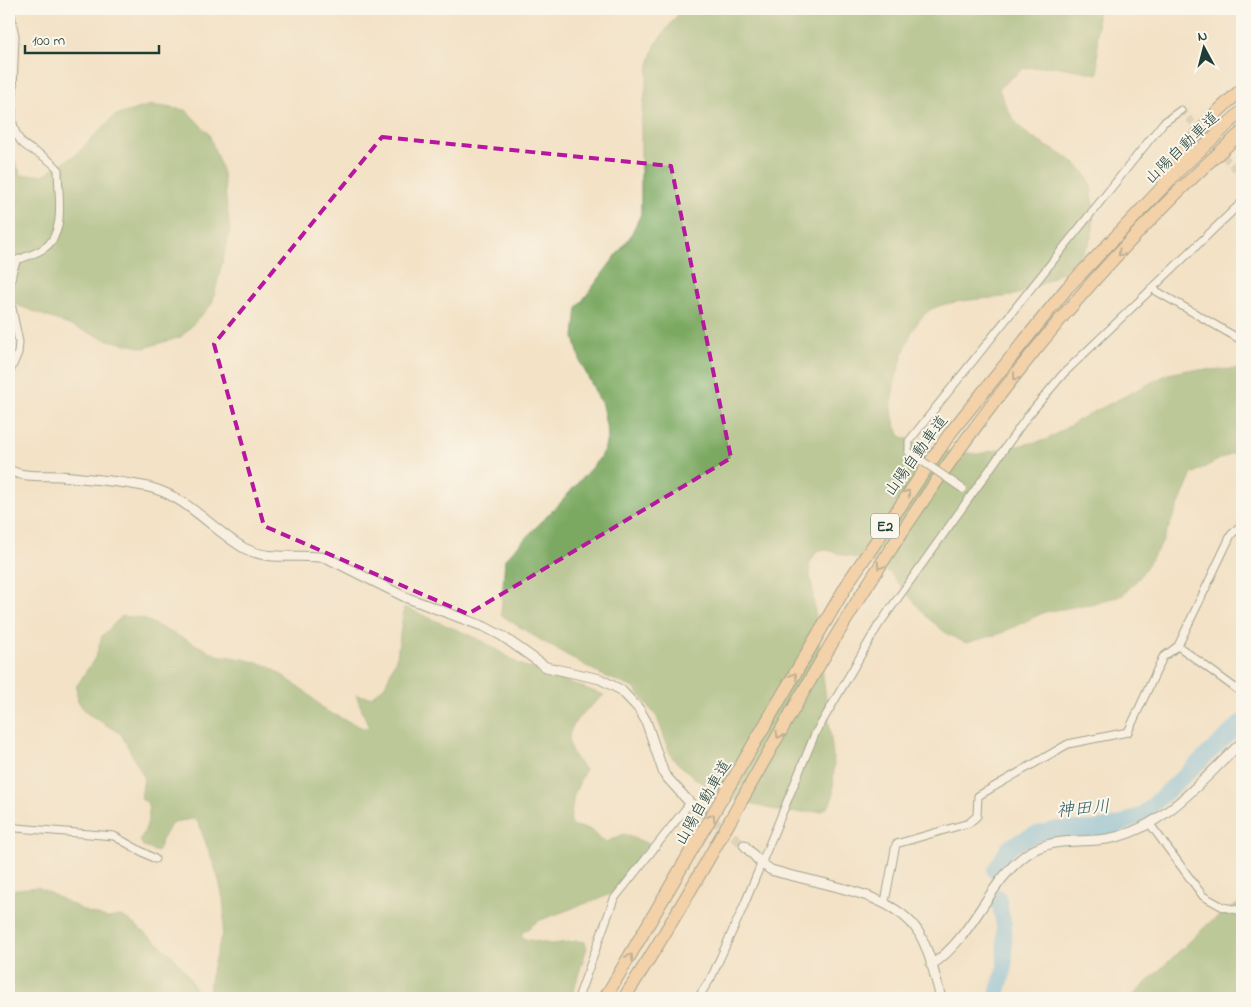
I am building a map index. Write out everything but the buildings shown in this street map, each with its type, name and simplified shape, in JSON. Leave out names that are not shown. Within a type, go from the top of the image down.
[{"type":"highway","points":[[1067,288],[1215,114],[1242,89]]},
{"type":"highway","name":"山陽自動車道","points":[[605,998],[851,578],[951,432],[1067,288],[1180,169],[1242,111]]},
{"type":"highway","name":"山陽自動車道","points":[[624,998],[686,898],[866,587],[914,514],[966,441],[1051,331],[1146,227],[1242,132]]},
{"type":"highway","points":[[1146,227],[1242,144]]},
{"type":"street","points":[[9,290],[17,260],[43,249],[55,238],[59,227],[58,169],[49,158],[22,145],[14,131],[12,118],[15,36],[10,9]]},
{"type":"street","points":[[970,494],[909,452],[909,441],[1163,123],[1181,110]]},
{"type":"street","points":[[698,998],[711,978],[742,910],[815,734],[840,688],[878,626],[970,494],[1027,417],[1064,374],[1242,202]]},
{"type":"street","points":[[1151,288],[1242,339]]},
{"type":"street","points":[[9,294],[19,342],[18,352],[9,374]]},
{"type":"street","points":[[9,470],[23,474],[63,477],[150,488],[166,492],[245,548],[262,555],[279,557],[313,555],[337,562],[405,597],[485,627],[502,636],[546,668],[609,683],[621,690],[639,709],[646,721],[664,774],[690,803],[701,811]]},
{"type":"street","points":[[885,902],[896,844],[969,823],[977,816],[978,796],[1068,744],[1128,732],[1163,657],[1178,646],[1231,535],[1242,524]]},
{"type":"street","points":[[1178,646],[1242,693]]},
{"type":"street","points":[[931,965],[947,954],[1011,866],[1028,853],[1040,846],[1062,842],[1112,838],[1150,824],[1242,742]]},
{"type":"street","points":[[578,998],[614,899],[690,803]]},
{"type":"street","points":[[9,823],[17,828],[114,836],[155,859]]},
{"type":"street","points":[[1150,824],[1203,896],[1223,907],[1242,911]]},
{"type":"street","points":[[744,845],[761,863],[772,870],[869,896],[885,902],[906,916],[918,932],[941,998]]},
{"type":"highlighted area","points":[[382,137],[671,166],[731,458],[468,614],[264,526],[214,344]]},
{"type":"green space","points":[[682,9],[1097,9],[1098,74],[1055,66],[1024,68],[999,88],[1008,110],[1023,130],[1031,137],[1072,161],[1087,176],[1091,187],[1094,208],[1093,230],[1089,243],[1083,252],[1064,270],[1040,285],[1016,295],[951,303],[931,309],[925,314],[915,326],[909,339],[894,386],[892,411],[900,436],[935,450],[978,454],[1046,440],[1082,418],[1168,374],[1187,370],[1242,369],[1242,451],[1230,454],[1192,474],[1162,543],[1139,578],[1123,595],[1091,604],[1045,612],[999,634],[966,643],[947,634],[928,618],[890,573],[874,564],[824,549],[817,551],[809,564],[834,763],[833,796],[829,806],[822,811],[785,813],[725,796],[697,780],[674,760],[657,717],[634,688],[602,675],[501,615],[505,559],[562,501],[599,459],[605,447],[608,435],[602,405],[581,363],[574,337],[577,308],[630,237],[641,214],[641,123],[649,64],[656,43]]},
{"type":"green space","points":[[151,105],[186,110],[209,134],[223,173],[230,231],[212,304],[181,337],[144,348],[108,340],[9,302],[9,148],[21,175],[43,175],[75,155],[114,116]]},
{"type":"green space","points":[[404,607],[483,641],[519,664],[604,695],[579,717],[574,724],[569,738],[574,756],[585,770],[574,795],[570,822],[574,826],[589,829],[606,842],[624,834],[649,844],[611,894],[538,921],[521,934],[525,939],[551,944],[585,942],[587,948],[571,998],[210,998],[211,976],[222,932],[224,910],[218,878],[199,824],[194,819],[173,822],[165,833],[157,852],[144,847],[140,841],[146,827],[149,812],[147,802],[141,799],[144,777],[121,734],[85,712],[78,701],[76,687],[96,656],[102,636],[122,616],[142,618],[217,655],[244,659],[269,666],[306,692],[326,711],[363,728],[369,728],[356,695],[371,697],[385,686],[397,656]]},
{"type":"green space","points":[[38,887],[87,912],[108,918],[121,916],[127,919],[178,962],[193,984],[199,998],[9,998],[9,890]]},
{"type":"green space","points":[[1242,901],[1242,998],[1130,998],[1209,923]]},
{"type":"waterway","name":"神田川","points":[[995,871],[1009,847],[1033,835],[1058,829],[1095,829],[1119,825],[1143,814],[1242,722]]},
{"type":"waterway","name":"神田川","points":[[996,998],[1005,967],[1004,925],[998,897]]},
{"type":"tunnel","points":[[1181,110],[1242,176]]},
{"type":"tunnel","points":[[701,811],[744,845]]}]
